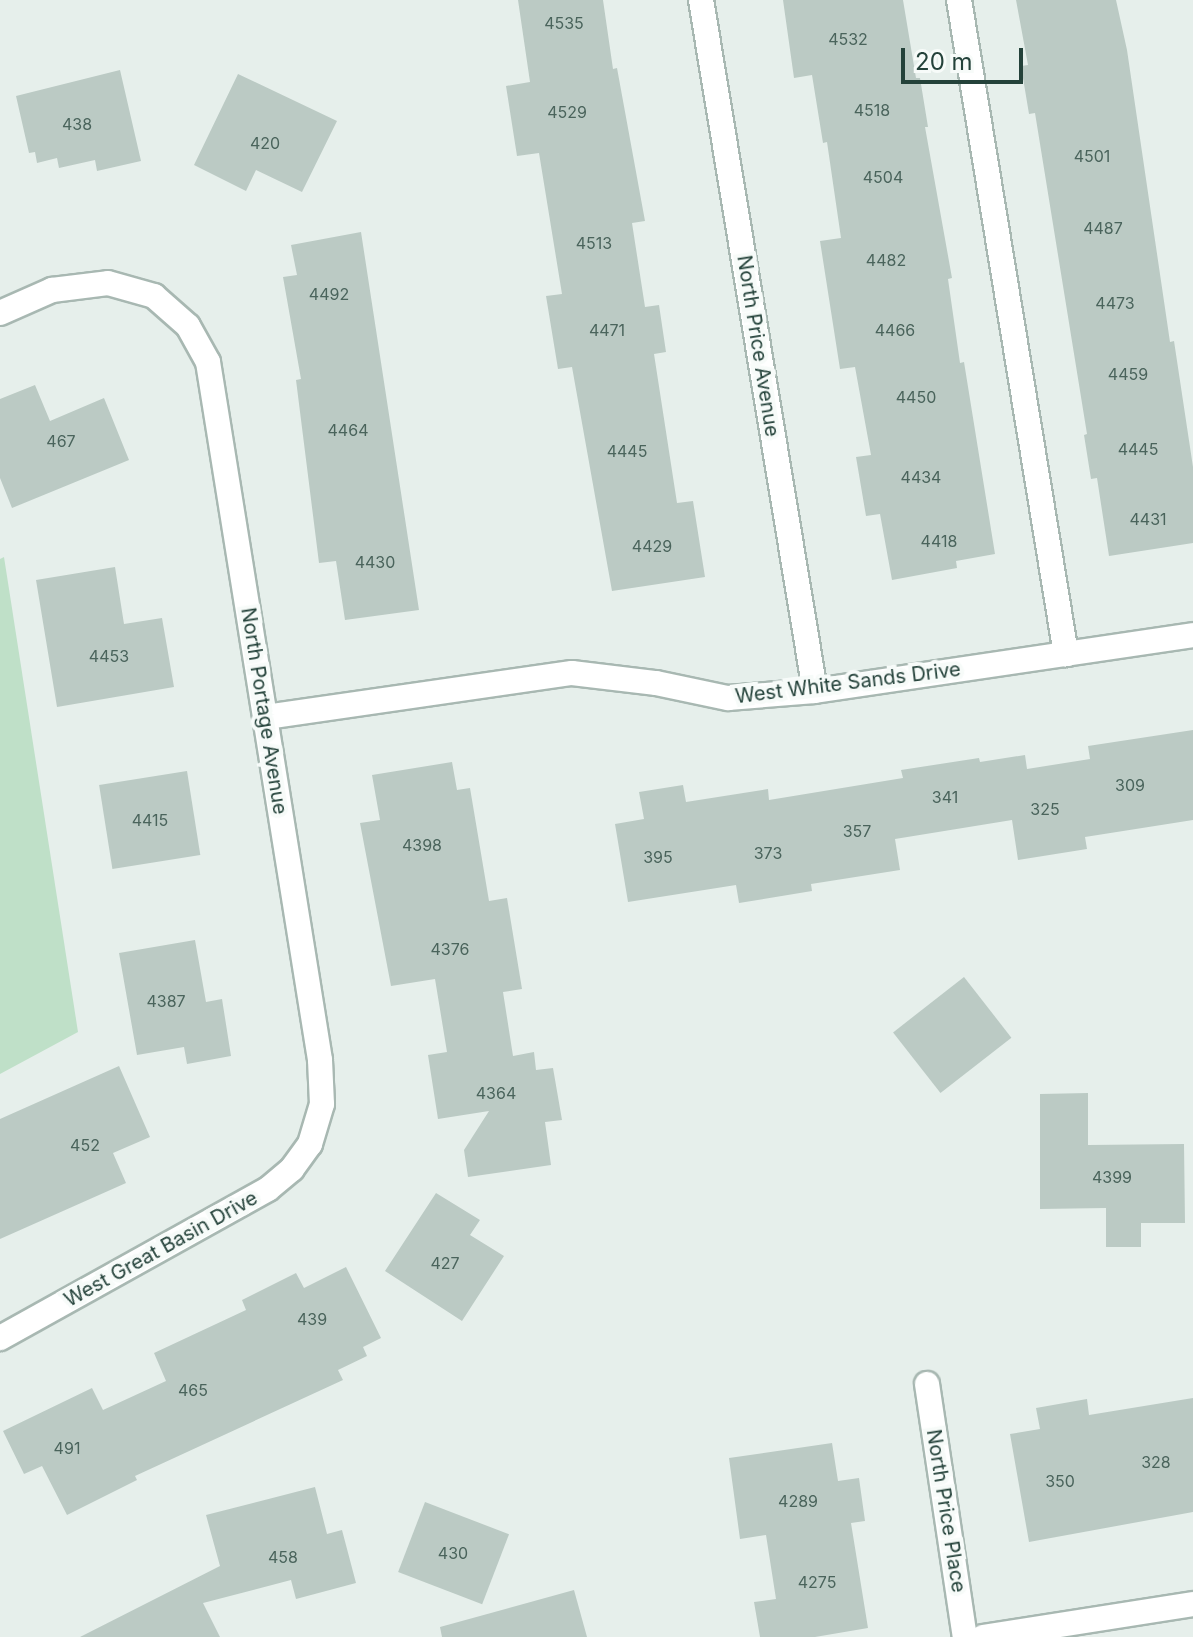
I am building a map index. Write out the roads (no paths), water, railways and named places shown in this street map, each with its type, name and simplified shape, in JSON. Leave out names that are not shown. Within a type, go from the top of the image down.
[{"type":"street","name":"North Price Avenue","points":[[701,0],[815,691]]},
{"type":"street","points":[[959,0],[1066,654]]},
{"type":"street","name":"North Portage Avenue","points":[[0,313],[52,290],[108,283],[154,296],[188,326],[208,362],[320,1060],[322,1104],[310,1144]]},
{"type":"street","name":"West White Sands Drive","points":[[266,717],[572,673],[656,683],[728,698],[815,691],[1193,635]]},
{"type":"street","name":"West Great Basin Drive","points":[[0,1338],[268,1189],[292,1169],[310,1144]]},
{"type":"street","name":"North Price Place","points":[[927,1384],[965,1637]]},
{"type":"street","points":[[983,1637],[1193,1604]]}]
